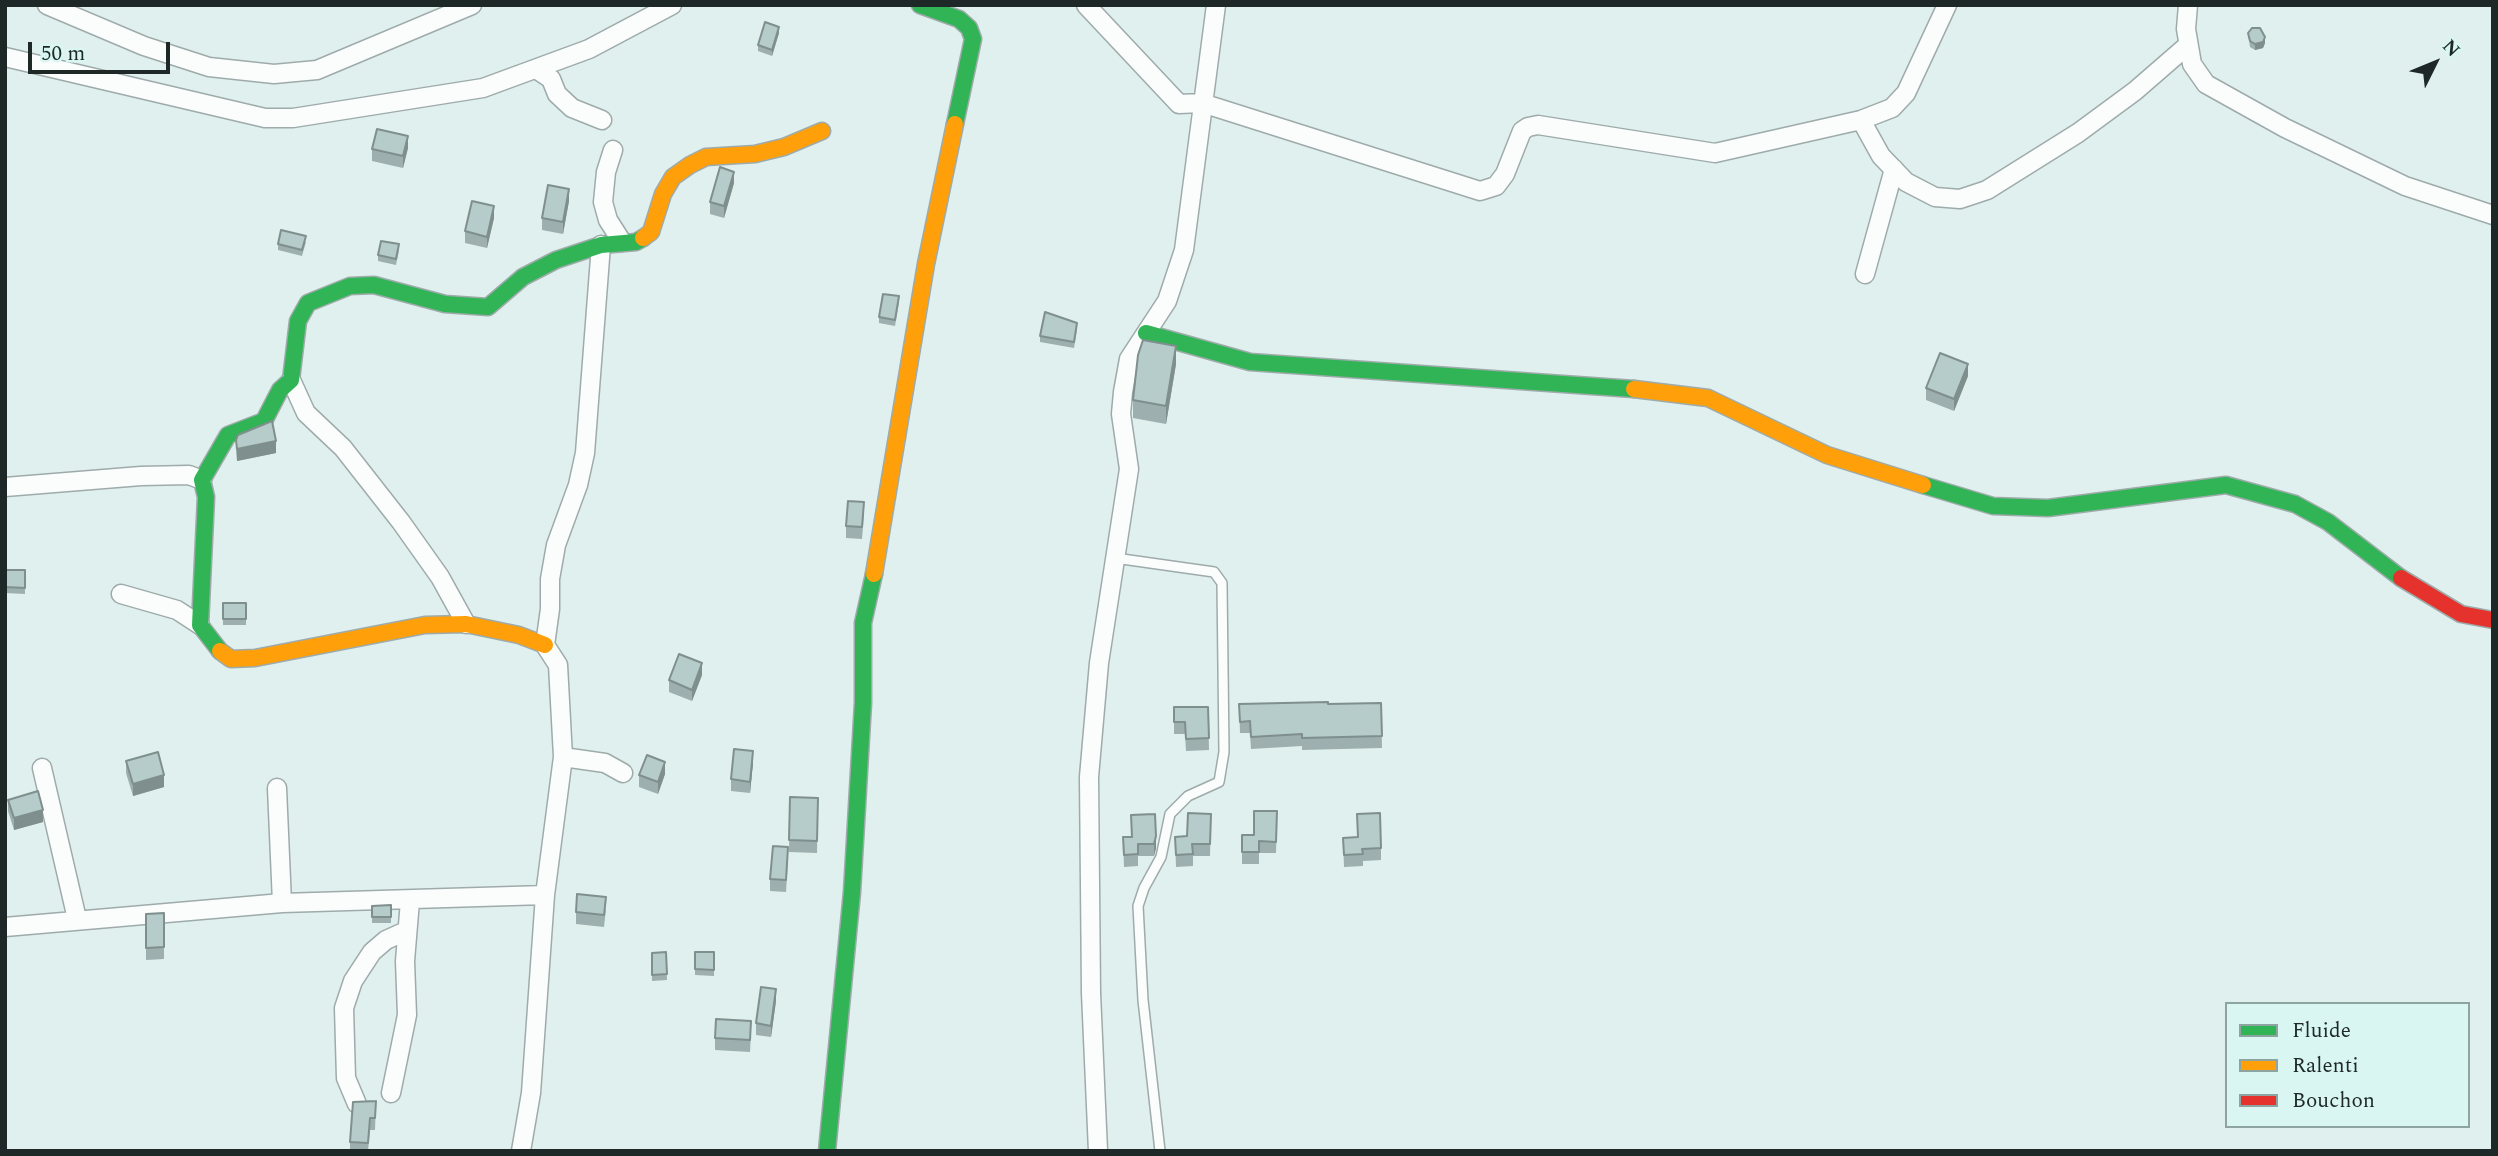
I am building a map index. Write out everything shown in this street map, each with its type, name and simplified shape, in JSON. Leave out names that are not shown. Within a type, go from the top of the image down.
[{"type":"street","points":[[47,5],[144,46],[209,67],[274,74],[317,70],[472,5]]},
{"type":"street","points":[[5,57],[265,118],[284,118],[484,88],[589,48],[672,5]]},
{"type":"street","points":[[827,1151],[852,892],[863,703],[863,623],[877,559],[926,264],[973,39],[969,28],[959,19],[920,5]]},
{"type":"street","points":[[1086,5],[1179,104],[1202,103],[1480,191],[1496,186],[1505,174],[1522,131],[1538,125],[1715,153],[1861,120],[1892,108],[1906,93],[1947,5]]},
{"type":"street","points":[[1098,1151],[1091,993],[1089,777],[1099,663],[1129,469],[1121,414],[1123,392],[1129,359],[1167,301],[1184,250],[1216,5]]},
{"type":"street","points":[[2188,5],[2188,45],[2192,64],[2206,84],[2405,186],[2493,215]]},
{"type":"street","points":[[1861,120],[1881,156],[1906,182],[1935,197],[1960,199],[1987,190],[2078,133],[2135,91],[2188,45]]},
{"type":"street","points":[[536,69],[551,79],[557,94],[572,108],[603,120]]},
{"type":"street","points":[[467,624],[440,577],[401,522],[343,448],[306,412],[291,380],[298,321],[308,303],[324,294],[350,286],[374,285],[445,304],[488,307],[523,277],[556,260],[601,245],[636,243],[651,232],[663,194],[673,177],[690,165],[706,157],[755,154],[784,147],[822,131]]},
{"type":"street","points":[[613,150],[606,172],[603,202],[608,220],[622,242]]},
{"type":"street","points":[[1865,274],[1894,169]]},
{"type":"street","points":[[545,645],[556,545],[578,485],[585,453],[601,245]]},
{"type":"street","points":[[1146,333],[1250,362],[1648,390],[1709,398],[1827,455],[1993,506],[2048,508],[2176,489],[2225,485],[2263,493],[2295,504],[2329,522],[2393,573],[2461,614],[2493,620]]},
{"type":"street","points":[[202,480],[228,435],[264,421],[280,390],[291,380]]},
{"type":"street","points":[[5,487],[141,476],[196,476],[202,480],[206,497],[200,625]]},
{"type":"street","points":[[121,594],[177,610],[200,625],[218,650],[231,659],[255,658],[425,625],[467,624],[519,635],[545,645],[558,665],[563,757],[545,895],[531,1093],[520,1151]]},
{"type":"street","points":[[563,757],[605,763],[624,773]]},
{"type":"street","points":[[41,768],[77,919]]},
{"type":"street","points":[[277,788],[282,903]]},
{"type":"street","points":[[5,927],[282,903],[545,895]]},
{"type":"street","points":[[391,1094],[407,1015],[406,931],[410,901]]},
{"type":"street","points":[[357,1104],[346,1077],[344,1008],[353,981],[372,952],[386,940],[406,931]]},
{"type":"lane","points":[[1115,558],[1214,572],[1222,583],[1224,752],[1219,782],[1188,796],[1170,814],[1161,857],[1144,888],[1138,906],[1143,1000],[1160,1151]]},
{"type":"building","points":[[765,22],[779,27],[772,50],[758,45]]},
{"type":"building","points":[[2252,28],[2260,28],[2265,37],[2263,42],[2255,44],[2250,41],[2248,33]]},
{"type":"building","points":[[377,129],[408,136],[403,156],[372,149]]},
{"type":"building","points":[[720,167],[734,172],[724,206],[710,202]]},
{"type":"building","points":[[548,185],[569,189],[563,222],[542,218]]},
{"type":"building","points":[[472,201],[494,206],[487,237],[465,231]]},
{"type":"building","points":[[281,230],[306,236],[302,250],[278,244]]},
{"type":"building","points":[[381,241],[399,244],[396,259],[378,255]]},
{"type":"building","points":[[883,294],[899,296],[895,320],[879,317]]},
{"type":"building","points":[[1045,312],[1077,323],[1074,342],[1040,336]]},
{"type":"building","points":[[1143,340],[1176,346],[1166,406],[1133,400],[1138,355]]},
{"type":"building","points":[[1940,353],[1968,364],[1954,399],[1926,388]]},
{"type":"building","points":[[272,421],[276,441],[237,449],[238,435]]},
{"type":"building","points":[[848,501],[864,502],[862,527],[846,526]]},
{"type":"building","points":[[5,570],[25,570],[25,588],[5,587]]},
{"type":"building","points":[[223,603],[246,603],[246,619],[223,619]]},
{"type":"building","points":[[679,654],[702,663],[692,690],[669,680]]},
{"type":"building","points":[[1381,703],[1382,736],[1302,738],[1302,734],[1251,737],[1250,721],[1240,722],[1239,704]]},
{"type":"building","points":[[1174,707],[1208,707],[1209,738],[1186,739],[1185,722],[1174,722]]},
{"type":"building","points":[[734,749],[753,751],[750,782],[731,779]]},
{"type":"building","points":[[158,752],[164,775],[133,784],[126,761]]},
{"type":"building","points":[[647,755],[665,762],[658,782],[639,775]]},
{"type":"building","points":[[38,791],[43,810],[14,818],[8,800]]},
{"type":"building","points":[[790,797],[818,798],[817,841],[789,840]]},
{"type":"building","points":[[1254,811],[1277,811],[1276,842],[1259,841],[1259,852],[1242,852],[1242,835],[1254,835]]},
{"type":"building","points":[[1188,813],[1211,814],[1210,844],[1192,844],[1193,854],[1176,855],[1175,837],[1187,836]]},
{"type":"building","points":[[1380,813],[1381,848],[1362,849],[1363,854],[1344,855],[1343,838],[1358,837],[1357,814]]},
{"type":"building","points":[[1155,814],[1154,844],[1138,844],[1138,854],[1124,855],[1123,837],[1132,837],[1131,815]]},
{"type":"building","points":[[773,846],[788,847],[786,880],[770,879]]},
{"type":"building","points":[[577,894],[606,897],[604,915],[576,912]]},
{"type":"building","points":[[391,905],[391,917],[372,917],[372,906]]},
{"type":"building","points":[[164,913],[164,947],[146,948],[146,914]]},
{"type":"building","points":[[666,952],[667,974],[652,975],[652,953]]},
{"type":"building","points":[[695,952],[714,952],[714,970],[695,969]]},
{"type":"building","points":[[761,987],[776,989],[771,1026],[756,1023]]},
{"type":"building","points":[[716,1019],[751,1021],[750,1040],[715,1038]]},
{"type":"building","points":[[376,1101],[375,1118],[370,1118],[368,1143],[350,1142],[353,1102]]},
{"type":"traffic: fast","points":[[920,5],[959,19],[969,28],[973,39],[955,124]]},
{"type":"traffic: fast","points":[[220,651],[200,625],[206,497],[202,480],[228,435],[264,421],[280,390],[291,380],[298,321],[308,303],[350,286],[374,285],[445,304],[488,307],[523,277],[556,260],[601,245],[636,242],[643,238]]},
{"type":"traffic: fast","points":[[1146,333],[1250,362],[1634,389]]},
{"type":"traffic: fast","points":[[1923,485],[1993,506],[2048,508],[2226,485],[2295,504],[2328,522],[2401,578]]},
{"type":"traffic: fast","points":[[827,1151],[852,892],[863,703],[863,623],[874,574]]},
{"type":"traffic: slow","points":[[874,574],[926,264],[955,124]]},
{"type":"traffic: slow","points":[[643,238],[651,232],[663,194],[673,177],[690,165],[706,157],[755,154],[784,147],[822,131]]},
{"type":"traffic: slow","points":[[1634,389],[1708,398],[1827,455],[1923,485]]},
{"type":"traffic: slow","points":[[220,651],[231,659],[255,658],[425,625],[466,624],[519,635],[545,645]]},
{"type":"traffic: jam","points":[[2401,578],[2461,614],[2493,620]]}]
